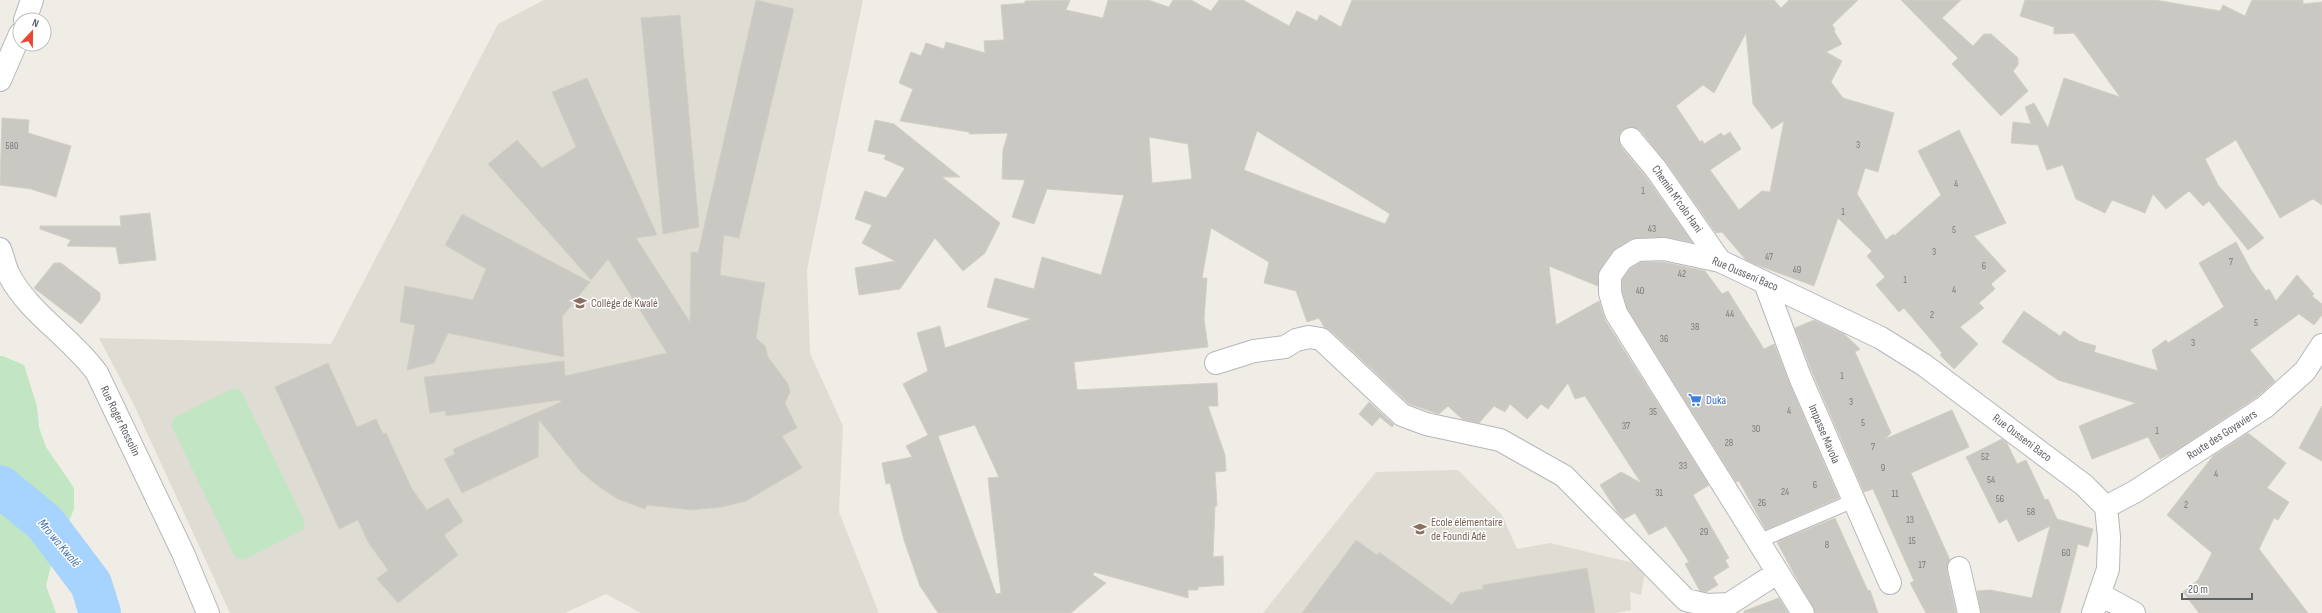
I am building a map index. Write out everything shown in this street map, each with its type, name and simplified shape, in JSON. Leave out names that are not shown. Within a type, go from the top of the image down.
[{"type":"street","points":[[28,12],[32,0]]},
{"type":"street","points":[[0,80],[12,52]]},
{"type":"street","name":"Chemin M'colo Hani","points":[[1631,139],[1656,169],[1720,261]]},
{"type":"street","name":"Rue Roger Rossolin","points":[[0,249],[8,273],[22,293],[39,314],[84,356],[96,373],[183,553],[208,613]]},
{"type":"street","name":"Rue Ousseni Baco","points":[[1803,613],[1776,573],[1616,313],[1610,293],[1610,276],[1622,259],[1637,250],[1664,249],[1720,261],[1857,325],[1924,365],[2084,485],[2106,507]]},
{"type":"street","name":"Impasse Mavola","points":[[1765,283],[1800,377],[1890,583]]},
{"type":"street","points":[[1216,363],[1254,351],[1285,347],[1296,340],[1310,337],[1321,339],[1402,415],[1426,424],[1500,440],[1564,476],[1686,600],[1707,605],[1729,604],[1776,573]]},
{"type":"street","name":"Route des Goyaviers","points":[[2106,507],[2136,491],[2265,407],[2305,371],[2322,345]]},
{"type":"street","points":[[2106,507],[2109,536],[2108,569],[2097,604],[2134,613]]},
{"type":"street","points":[[1959,568],[1969,613]]},
{"type":"lane","points":[[1757,542],[1853,501]]},
{"type":"shaded area","name":"Collège de Kwalé","points":[[544,0],[863,0],[807,269],[810,353],[843,426],[839,512],[879,613],[641,613],[606,594],[565,613],[230,613],[135,407],[99,338],[331,344],[498,24]]},
{"type":"shaded area","name":"Ecole élémentaire de Foundi Adé","points":[[1458,470],[1502,515],[1517,549],[1550,543],[1646,566],[1641,595],[1630,592],[1631,610],[1615,613],[1263,613],[1376,472]]},
{"type":"green space","points":[[0,356],[24,365],[37,406],[39,427],[46,447],[74,488],[74,509],[51,566],[46,586],[56,613],[0,613]]},
{"type":"green space","points":[[233,388],[241,390],[305,522],[303,530],[243,560],[235,557],[171,425],[174,418]]},
{"type":"building","points":[[756,0],[794,9],[739,238],[724,235],[720,275],[765,283],[756,338],[765,346],[768,357],[788,384],[790,392],[785,403],[797,428],[782,436],[802,468],[746,501],[722,507],[691,510],[647,505],[645,509],[618,499],[598,486],[581,472],[539,420],[538,457],[462,493],[444,459],[455,454],[453,449],[561,402],[560,400],[446,416],[445,411],[430,413],[424,377],[564,361],[565,376],[667,353],[608,259],[591,280],[488,164],[517,140],[542,168],[576,147],[552,92],[587,78],[657,235],[636,238],[690,322],[691,252],[698,253]]},
{"type":"building","points":[[1070,0],[1066,10],[1103,18],[1108,0],[1148,0],[1169,7],[1173,0],[1191,0],[1211,11],[1219,0],[1243,0],[1289,26],[1297,11],[1317,21],[1320,15],[1341,27],[1352,0],[1774,0],[1781,8],[1789,0],[1858,0],[1832,25],[1842,44],[1826,52],[1842,61],[1831,82],[1843,98],[1894,113],[1878,172],[1865,168],[1857,194],[1886,240],[1893,234],[1894,236],[1941,195],[1918,151],[1959,130],[2006,223],[1974,236],[2006,271],[1991,284],[1995,289],[1979,303],[1984,308],[1960,327],[1978,344],[1954,369],[1940,355],[1942,353],[1904,308],[1899,312],[1876,285],[1885,277],[1867,256],[1872,251],[1838,218],[1814,286],[1757,265],[1746,260],[1722,232],[1716,233],[1666,162],[1641,131],[1629,127],[1623,130],[1619,135],[1621,147],[1646,177],[1692,242],[1664,237],[1631,239],[1612,252],[1600,269],[1598,286],[1549,266],[1556,325],[1599,301],[1605,320],[1709,485],[1693,495],[1729,558],[1725,560],[1729,567],[1713,577],[1718,585],[1706,592],[1700,591],[1685,564],[1689,562],[1666,526],[1649,535],[1635,513],[1624,519],[1618,513],[1600,485],[1621,472],[1641,483],[1585,396],[1575,399],[1568,383],[1548,409],[1541,404],[1527,419],[1510,404],[1505,412],[1494,406],[1479,423],[1462,419],[1448,406],[1439,414],[1409,404],[1330,330],[1324,327],[1319,318],[1307,322],[1296,291],[1264,283],[1269,262],[1211,228],[1202,278],[1207,278],[1204,319],[1208,347],[1074,362],[1077,390],[1217,383],[1218,406],[1208,406],[1225,455],[1226,471],[1215,472],[1217,506],[1215,506],[1213,557],[1223,556],[1224,585],[1198,587],[1198,590],[1188,590],[1188,598],[1094,572],[1093,575],[1106,583],[1071,613],[938,613],[920,586],[904,540],[890,483],[886,484],[882,463],[912,457],[906,446],[928,435],[903,384],[928,371],[917,333],[940,326],[945,348],[1031,319],[987,307],[995,278],[1034,289],[1042,257],[1101,275],[1124,195],[1047,189],[1034,224],[1012,217],[1025,180],[1002,179],[1003,150],[1008,133],[969,134],[969,132],[900,121],[913,89],[899,83],[911,52],[921,56],[926,43],[944,49],[946,42],[985,53],[984,41],[1004,40],[1001,5],[1025,3],[1025,1]],"holes":[[[1746,33],[1753,104],[1772,129],[1784,121],[1770,192],[1762,191],[1739,210],[1710,170],[1741,149],[1730,132],[1724,136],[1721,133],[1704,144],[1702,140],[1700,142],[1676,106],[1703,85],[1714,93]],[[1257,131],[1390,214],[1385,224],[1244,170]],[[1149,137],[1188,144],[1192,179],[1152,183]],[[975,425],[999,477],[988,478],[1001,593],[996,594],[938,436]]]},
{"type":"building","points":[[1901,0],[1961,0],[1942,18],[1973,46],[1984,34],[1991,34],[2018,58],[2018,65],[2013,71],[2028,91],[2001,116],[1952,64],[1958,58]]},
{"type":"building","points":[[2025,0],[2155,0],[2220,11],[2223,5],[2245,16],[2252,0],[2303,0],[2303,4],[2322,2],[2322,205],[2313,199],[2280,218],[2236,140],[2205,159],[2218,185],[2264,238],[2248,250],[2209,201],[2203,206],[2189,191],[2166,209],[2153,194],[2145,213],[2112,200],[2105,213],[2076,199],[2063,165],[2047,170],[2038,145],[2011,143],[2013,122],[2031,124],[2025,107],[2034,103],[2048,128],[2064,78],[2120,97],[2074,33],[2054,34],[2054,27],[2020,16]]},
{"type":"building","points":[[680,15],[699,227],[663,234],[641,18]]},
{"type":"building","points":[[2,118],[29,120],[28,133],[71,146],[56,197],[31,189],[0,185]]},
{"type":"building","points":[[875,120],[894,124],[960,177],[942,177],[1000,223],[985,253],[963,271],[935,238],[900,289],[859,295],[855,268],[895,261],[862,243],[872,225],[855,219],[865,191],[886,198],[905,168],[884,159],[886,155],[868,151]]},
{"type":"building","points":[[150,213],[156,260],[119,264],[116,247],[67,246],[71,240],[40,229],[40,226],[121,226],[120,216]]},
{"type":"building","points":[[462,214],[590,282],[562,317],[564,357],[448,333],[434,363],[407,370],[415,325],[400,322],[405,286],[473,300],[486,269],[445,245]]},
{"type":"building","points":[[2236,242],[2251,270],[2266,291],[2269,289],[2276,301],[2297,275],[2314,294],[2312,296],[2322,304],[2322,315],[2314,325],[2299,314],[2250,350],[2275,381],[2257,397],[2177,450],[2160,459],[2148,437],[2092,459],[2079,426],[2136,403],[2058,380],[2002,342],[2024,311],[2060,336],[2064,331],[2079,341],[2096,346],[2094,352],[2158,371],[2152,350],[2166,340],[2168,343],[2224,307],[2199,263]]},
{"type":"building","points":[[1641,262],[1663,262],[1705,271],[1722,294],[1728,291],[1764,349],[1774,344],[1839,498],[1766,530],[1739,481],[1736,482],[1627,308],[1622,291],[1622,280],[1631,268]]},
{"type":"building","points":[[54,263],[61,263],[100,293],[100,300],[81,324],[34,288]]},
{"type":"building","points":[[1814,320],[1844,334],[1860,349],[1855,352],[1891,433],[1885,439],[1952,410],[1969,447],[1911,473],[1950,560],[1947,571],[1956,613],[1926,613],[1910,583],[1914,581],[1873,489],[1864,492],[1812,372],[1795,328]]},
{"type":"building","points":[[328,363],[357,427],[376,419],[383,434],[386,433],[412,489],[427,510],[448,498],[463,521],[444,535],[458,555],[398,603],[377,579],[388,570],[368,542],[358,520],[339,529],[275,387]]},
{"type":"building","points":[[1369,402],[1394,425],[1392,427],[1380,417],[1372,426],[1359,414]]},
{"type":"building","points":[[2322,406],[2322,461],[2299,448]]},
{"type":"building","points":[[2248,433],[2286,463],[2267,488],[2289,502],[2278,520],[2274,518],[2259,549],[2308,613],[2199,613],[2183,592],[2198,580],[2212,553],[2167,515],[2213,456]]},
{"type":"building","points":[[2002,439],[2007,443],[2017,464],[2026,460],[2045,500],[2048,499],[2057,519],[2093,529],[2088,547],[2078,544],[2060,613],[1981,613],[1977,591],[1990,590],[2032,598],[2050,526],[2018,542],[2007,519],[1999,523],[1966,457]]},
{"type":"building","points":[[1835,518],[1868,591],[1870,590],[1878,613],[1815,613],[1777,542]]},
{"type":"building","points":[[1356,540],[1377,555],[1379,552],[1452,605],[1460,593],[1483,589],[1483,585],[1587,568],[1595,613],[1302,613]]},
{"type":"building","points":[[1779,598],[1788,613],[1744,613],[1744,611]]},
{"type":"waterway","name":"Mro wa Kwalé","points":[[0,486],[45,523],[91,584],[100,613]]},
{"type":"place","name":"Collège de Kwalé","points":[[580,303]]},
{"type":"place","name":"Duka","points":[[1695,400]]},
{"type":"place","name":"Ecole élémentaire de Foundi Adé","points":[[1420,529]]}]
